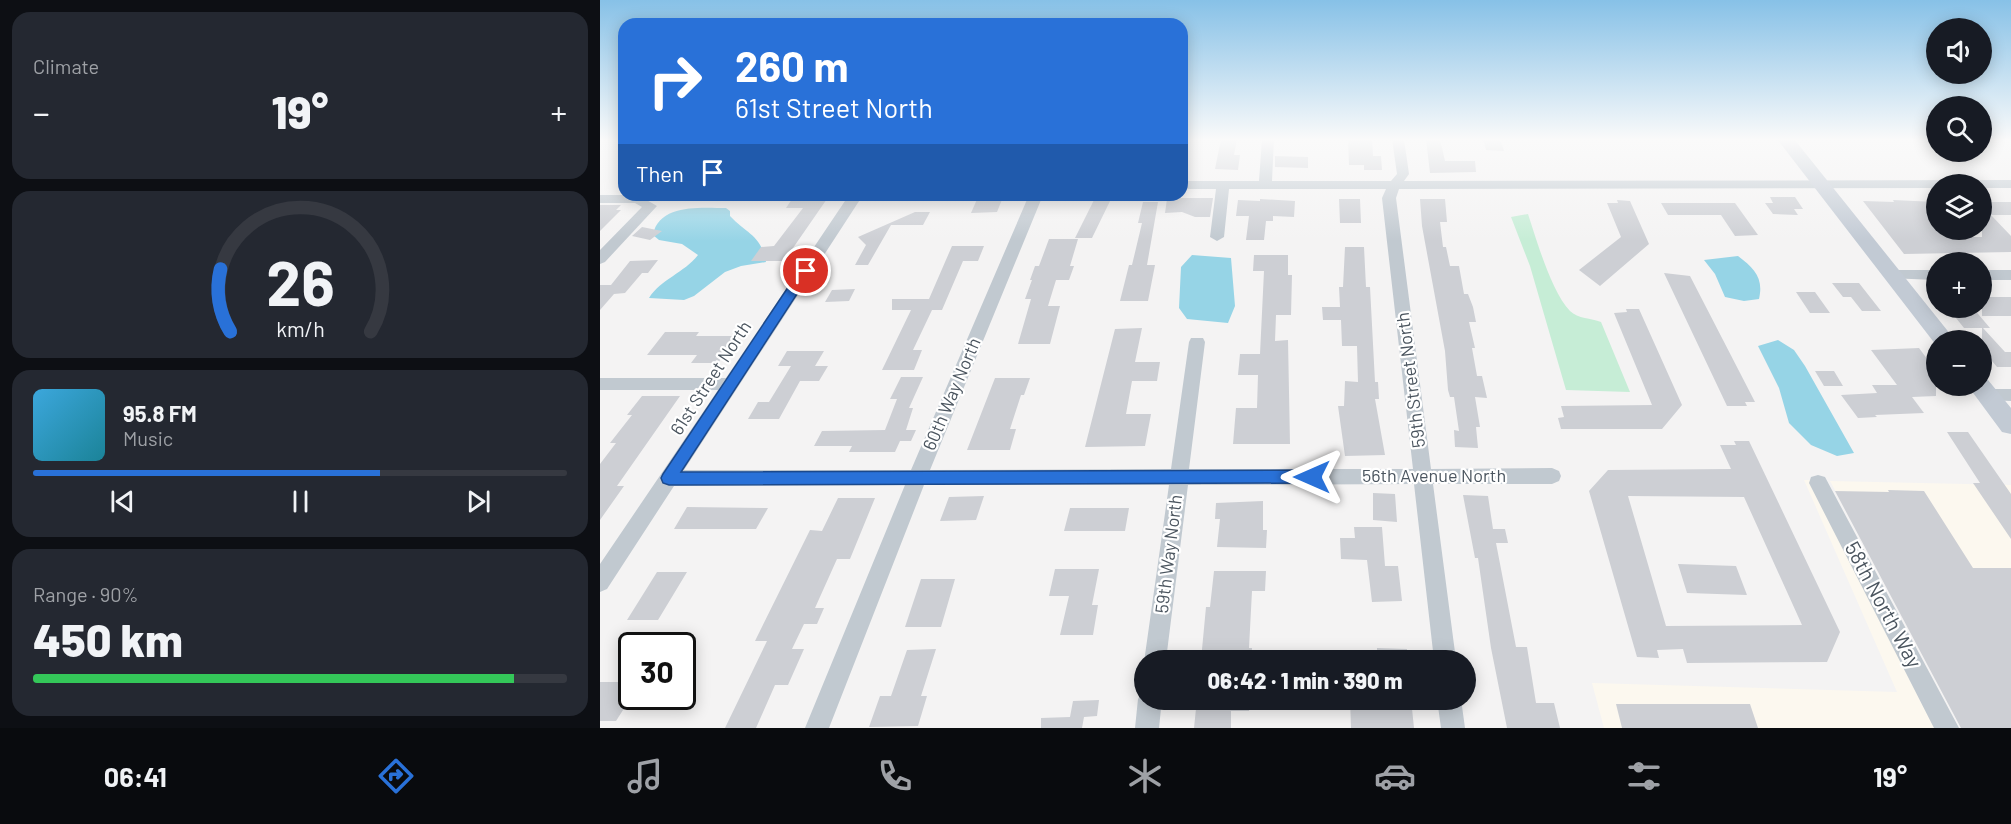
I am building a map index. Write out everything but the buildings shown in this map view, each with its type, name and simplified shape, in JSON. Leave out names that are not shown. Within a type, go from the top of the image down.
[{"type":"street","points":[[1265,186],[1266,173]]},
{"type":"street","name":"59th Street North","points":[[1403,173],[1389,198],[1444,650]]},
{"type":"street","points":[[1812,173],[1936,330]]},
{"type":"street","points":[[1188,185],[2011,184]]},
{"type":"street","points":[[1217,237],[1223,185]]},
{"type":"street","points":[[600,199],[618,199]]},
{"type":"street","points":[[600,259],[650,206],[641,201]]},
{"type":"street","name":"61st Street North","points":[[600,582],[852,201]]},
{"type":"street","name":"60th Way North","points":[[817,728],[917,477],[1033,201]]},
{"type":"street","points":[[1892,275],[1926,274]]},
{"type":"street","points":[[1992,274],[2011,274]]},
{"type":"street","name":"59th Way North","points":[[1156,650],[1197,342]]},
{"type":"street","points":[[600,384],[730,384]]},
{"type":"street","points":[[1992,391],[2011,395]]},
{"type":"street","points":[[1989,396],[2011,425]]},
{"type":"street","name":"56th Avenue North","points":[[669,478],[1552,476]]},
{"type":"street","name":"58th North Way","points":[[1818,483],[1947,728]]},
{"type":"street","points":[[1147,728],[1149,710]]},
{"type":"street","points":[[1451,710],[1453,728]]},
{"type":"shaded area","points":[[1804,480],[1812,480],[1940,728],[1604,728],[1592,683],[1897,692]]},
{"type":"shaded area","points":[[1830,481],[2011,485],[2011,728],[1930,666]]},
{"type":"green space","points":[[1528,214],[1545,265],[1563,302],[1573,314],[1601,322],[1630,392],[1566,390],[1530,266],[1511,217]]},
{"type":"water","points":[[694,208],[726,208],[730,211],[730,216],[757,240],[766,262],[741,266],[725,272],[694,296],[684,300],[649,298],[654,291],[698,255],[682,244],[659,240],[653,235],[657,225],[672,212]]},
{"type":"water","points":[[1192,255],[1231,258],[1235,306],[1228,323],[1187,319],[1179,308],[1181,267]]},
{"type":"water","points":[[1738,256],[1749,265],[1759,279],[1759,299],[1744,301],[1725,297],[1715,274],[1704,260]]},
{"type":"water","points":[[1778,340],[1794,350],[1805,366],[1854,453],[1837,456],[1811,445],[1789,423],[1779,388],[1758,346]]},
{"type":"route","points":[[806,271],[669,478],[1312,477]]}]
